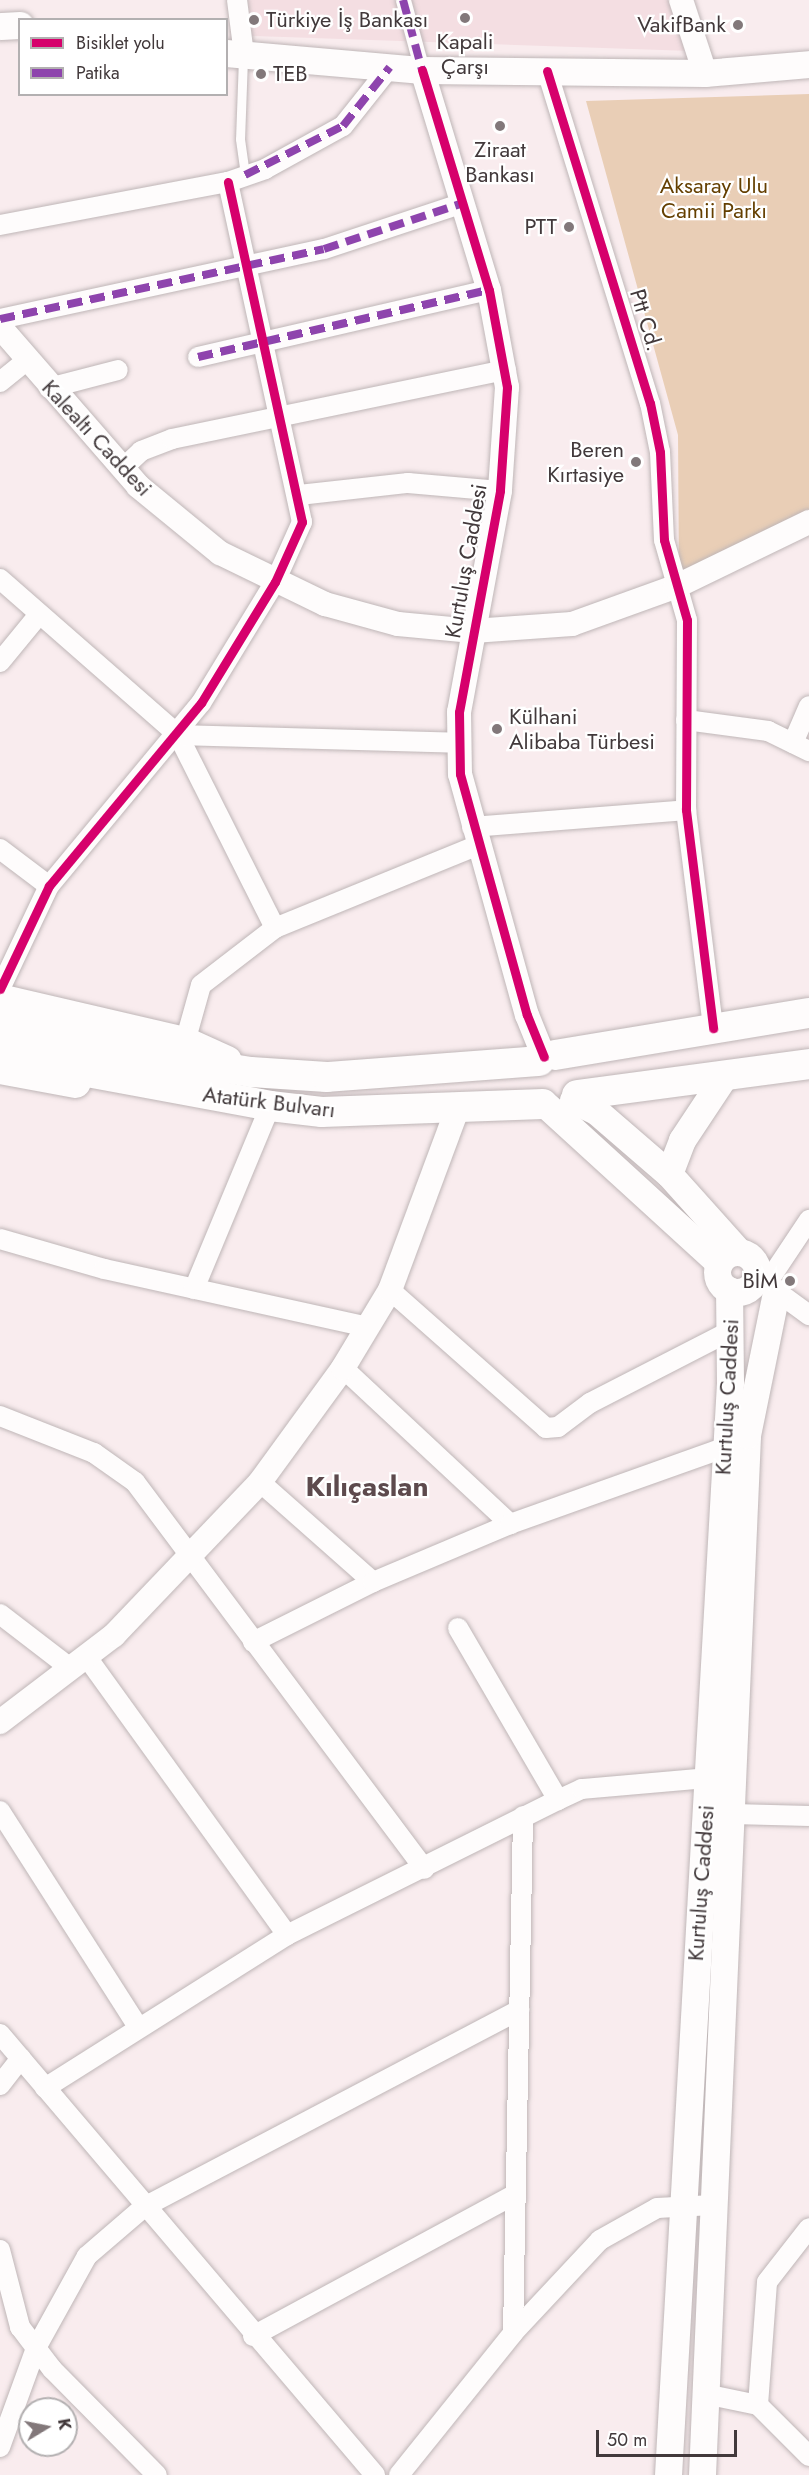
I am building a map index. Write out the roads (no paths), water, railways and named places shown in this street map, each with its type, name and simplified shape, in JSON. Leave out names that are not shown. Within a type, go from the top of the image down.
[{"type":"main road","points":[[0,26],[18,26]]},
{"type":"main road","points":[[235,54],[422,70],[705,73],[809,64]]},
{"type":"main road","points":[[0,999],[185,1042],[251,1072]]},
{"type":"main road","name":"Atatürk Bulvarı","points":[[0,1021],[69,1043],[251,1072],[327,1077],[546,1058],[809,1013]]},
{"type":"main road","name":"Atatürk Bulvarı","points":[[0,1046],[82,1071],[270,1106],[457,1110],[560,1101],[809,1064]]},
{"type":"main road","points":[[560,1101],[579,1072],[570,1060],[546,1058],[529,1083],[560,1101],[728,1257],[755,1262],[767,1284],[748,1420],[721,1777],[733,1814],[702,2475]]},
{"type":"main road","points":[[0,1069],[27,1077],[270,1106]]},
{"type":"main road","points":[[669,1174],[682,1140],[724,1075]]},
{"type":"main road","points":[[560,1101],[596,1111],[669,1174],[728,1257]]},
{"type":"main road","name":"Kurtuluş Caddesi","points":[[668,2475],[680,2204],[721,1777],[724,1448],[732,1330],[729,1290],[720,1283],[728,1257]]},
{"type":"main road","points":[[729,1290],[767,1284]]},
{"type":"street","points":[[235,54],[237,0]]},
{"type":"street","points":[[403,0],[422,70]]},
{"type":"street","points":[[681,0],[705,73]]},
{"type":"street","points":[[0,225],[236,178],[343,126],[390,67]]},
{"type":"street","name":"Kurtuluş Caddesi","points":[[422,70],[460,204],[489,290],[506,370],[500,491],[473,631],[457,743],[474,836],[546,1058]]},
{"type":"street","name":"Ptt Cd.","points":[[548,71],[650,403],[660,452],[664,540],[675,587],[687,620],[686,810],[713,1028]]},
{"type":"street","points":[[0,989],[50,886],[178,735],[275,582],[302,522],[299,495],[246,264],[236,178]]},
{"type":"street","points":[[0,319],[246,264],[324,249],[460,204]]},
{"type":"street","points":[[198,357],[263,344],[489,290]]},
{"type":"street","name":"Kalealtı Caddesi","points":[[0,327],[49,388],[122,469],[220,553],[275,582],[325,604],[398,624],[473,631],[572,624],[675,587],[809,522]]},
{"type":"street","points":[[0,382],[26,361]]},
{"type":"street","points":[[49,388],[118,369]]},
{"type":"street","points":[[122,469],[141,451],[172,439],[279,415],[506,370]]},
{"type":"street","points":[[299,495],[408,483],[500,491]]},
{"type":"street","points":[[0,579],[37,617],[178,735],[275,928]]},
{"type":"street","points":[[0,662],[37,617]]},
{"type":"street","points":[[686,720],[768,731],[801,747],[809,706]]},
{"type":"street","points":[[178,735],[457,743]]},
{"type":"street","points":[[185,1042],[201,985],[275,928],[474,836],[686,810]]},
{"type":"street","points":[[0,849],[50,886]]},
{"type":"street","points":[[194,1289],[270,1106]]},
{"type":"street","points":[[0,1722],[78,1662],[190,1558],[260,1482],[343,1368],[390,1290],[457,1110]]},
{"type":"street","points":[[809,1220],[767,1284],[809,1315]]},
{"type":"street","points":[[0,1239],[194,1289],[368,1327]]},
{"type":"street","points":[[390,1290],[546,1428],[558,1427],[591,1403],[732,1330]]},
{"type":"street","points":[[343,1368],[510,1524]]},
{"type":"street","points":[[0,1416],[94,1453],[135,1482],[424,1869]]},
{"type":"street","points":[[253,1642],[373,1582],[510,1524],[724,1448]]},
{"type":"street","points":[[260,1482],[373,1582]]},
{"type":"street","points":[[0,1614],[78,1662],[287,1935]]},
{"type":"street","points":[[458,1628],[558,1800]]},
{"type":"street","points":[[45,2088],[138,2026],[287,1935],[424,1869],[523,1816],[582,1788],[721,1777]]},
{"type":"street","points":[[0,1811],[138,2026]]},
{"type":"street","points":[[733,1814],[809,1816]]},
{"type":"street","points":[[513,2333],[523,1816]]},
{"type":"street","points":[[0,2447],[36,2348],[87,2256],[144,2207],[519,2010]]},
{"type":"street","points":[[0,2034],[253,2336],[375,2475]]},
{"type":"street","points":[[0,2085],[21,2058]]},
{"type":"street","points":[[253,2336],[516,2194]]},
{"type":"street","points":[[399,2475],[513,2333],[600,2240],[657,2208],[680,2204],[713,2205]]},
{"type":"street","points":[[758,2405],[767,2282],[809,2228]]},
{"type":"street","points":[[0,2250],[20,2327],[36,2348],[157,2475]]},
{"type":"street","points":[[705,2394],[758,2405],[809,2456]]},
{"type":"lane","points":[[235,54],[240,139],[236,178]]},
{"type":"place","name":"Kapali Çarşı","points":[[465,18]]},
{"type":"place","name":"Türkiye İş Bankası","points":[[254,20]]},
{"type":"place","name":"VakifBank","points":[[738,25]]},
{"type":"place","name":"TEB","points":[[261,74]]},
{"type":"place","name":"Ziraat Bankası","points":[[500,126]]},
{"type":"place","name":"PTT","points":[[569,227]]},
{"type":"place","name":"Beren Kırtasiye","points":[[636,462]]},
{"type":"place","name":"Külhani Alibaba Türbesi","points":[[497,729]]},
{"type":"place","name":"BİM","points":[[790,1281]]},
{"type":"district","name":"Kılıçaslan","points":[[367,1487]]},
{"type":"park label","name":"Aksaray Ulu Camii Parkı","points":[[714,198]]}]
